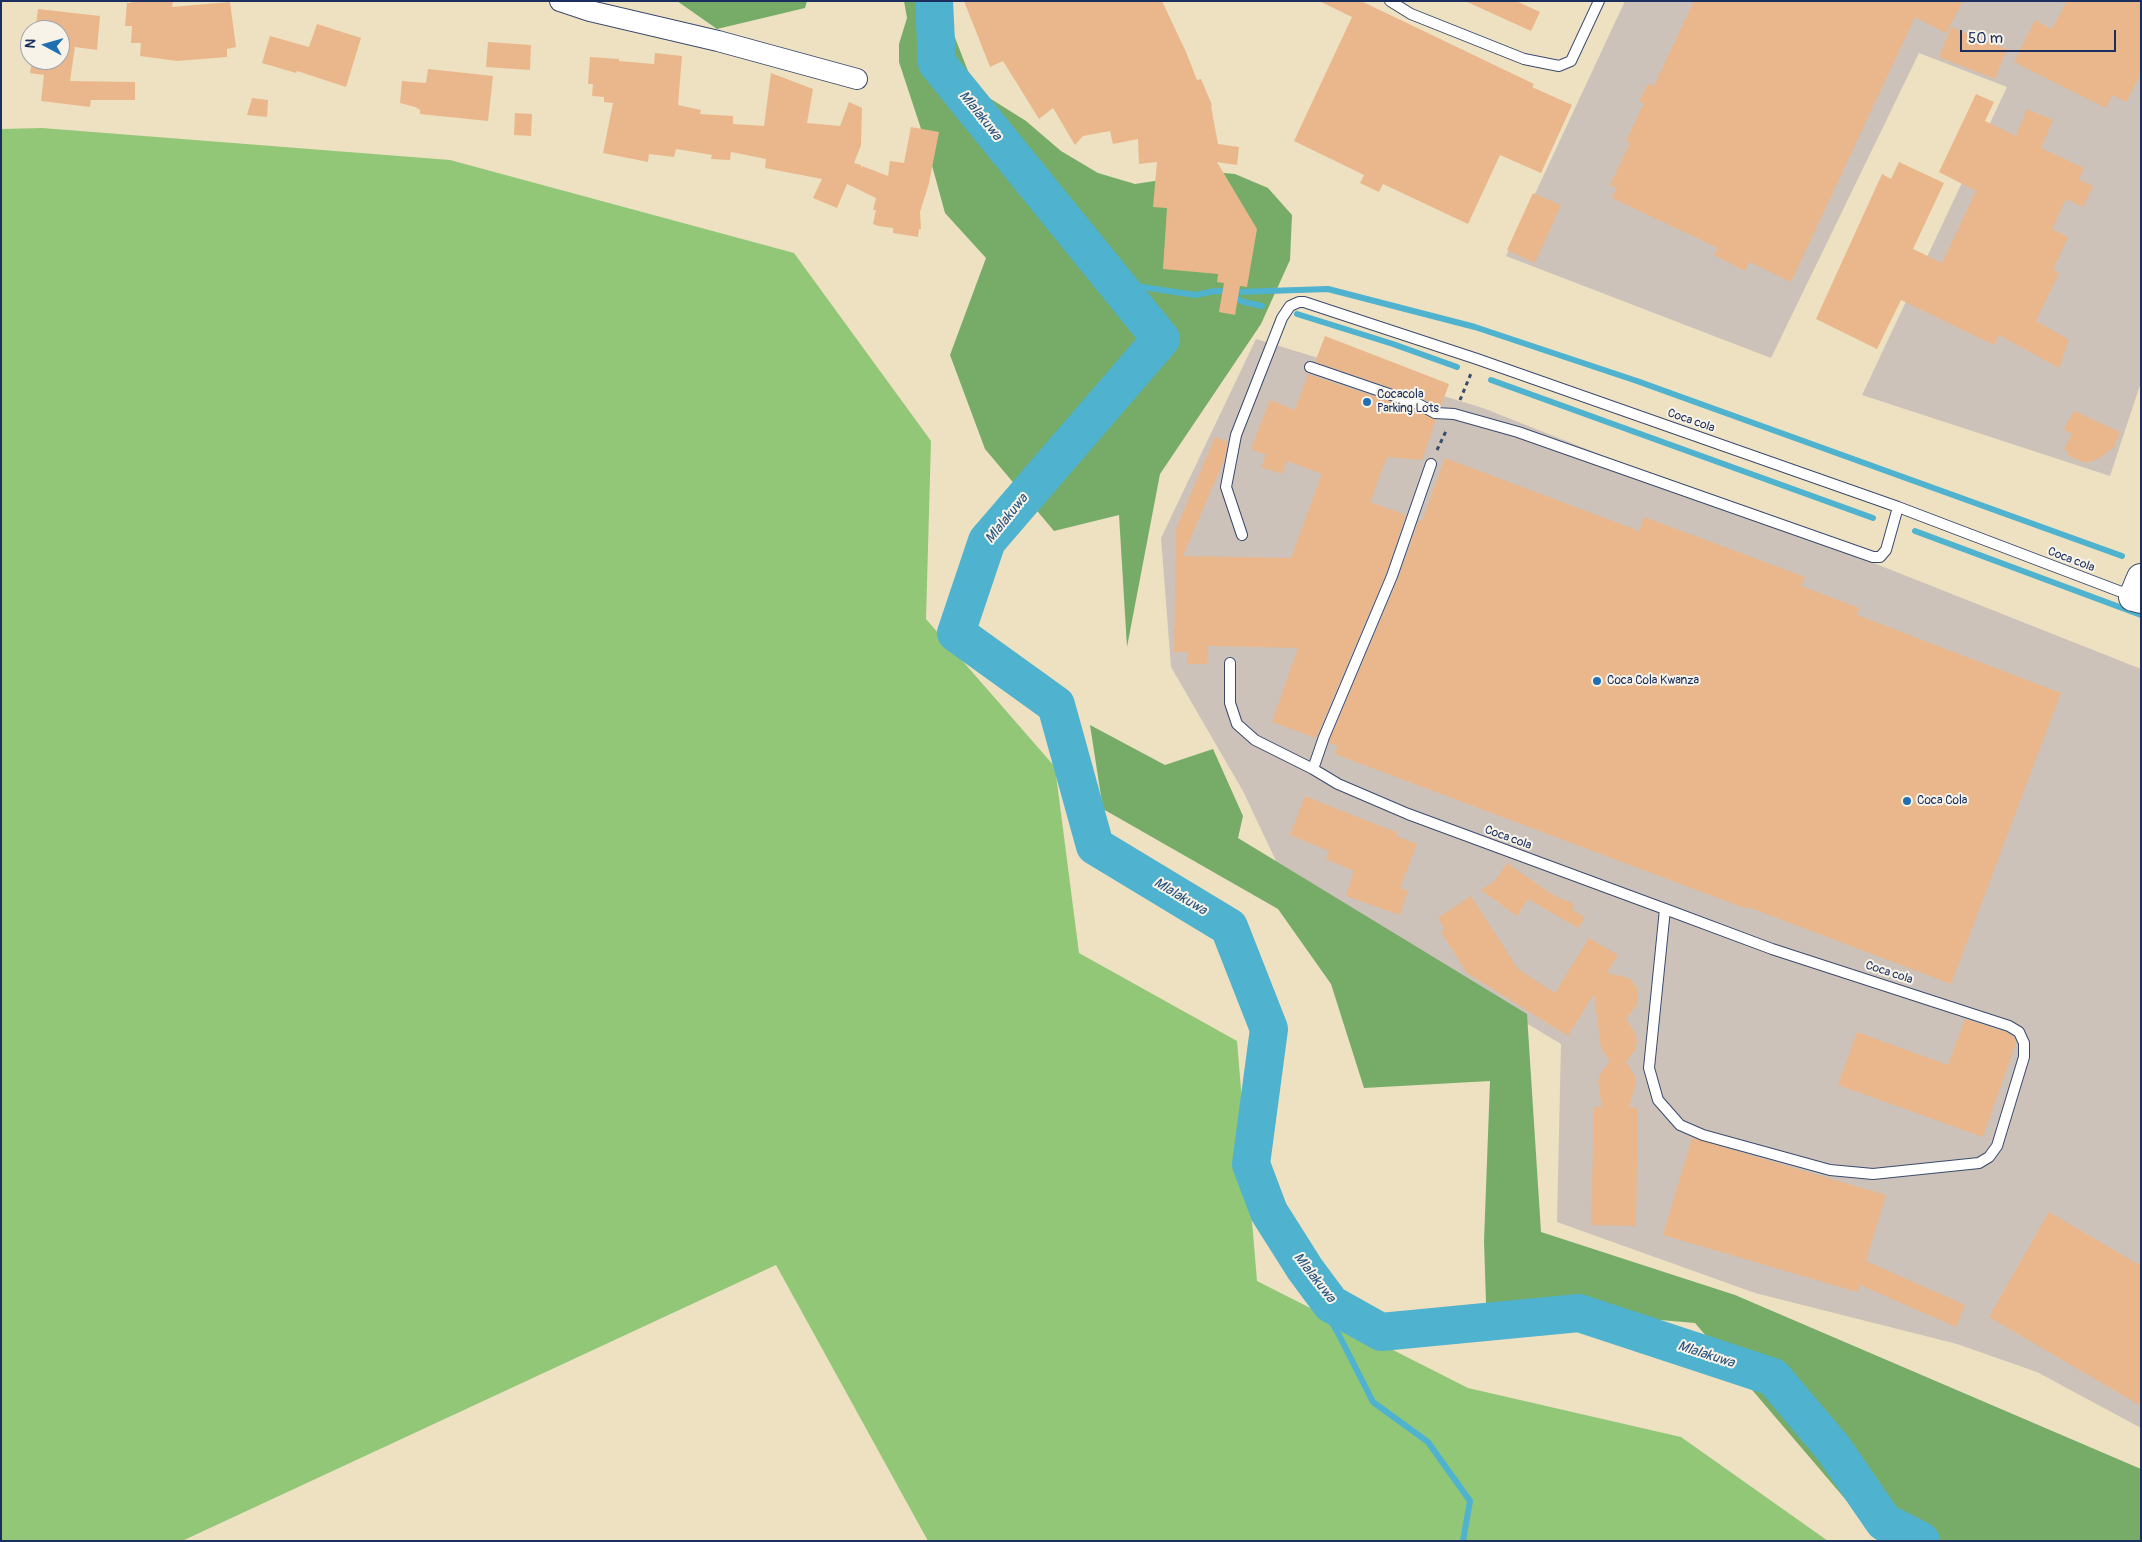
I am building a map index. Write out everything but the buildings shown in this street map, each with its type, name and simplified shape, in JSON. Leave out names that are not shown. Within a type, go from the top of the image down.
[{"type":"street","points":[[560,1],[590,11],[718,41],[857,79]]},
{"type":"lane","points":[[1390,1],[1411,14],[1524,59],[1559,66],[1571,61],[1599,1]]},
{"type":"lane","name":"Coca cola","points":[[1242,535],[1226,487],[1236,435],[1282,318],[1290,306],[1298,302],[1310,302],[2138,592]]},
{"type":"lane","points":[[1310,366],[1418,404],[1434,413],[1454,414],[1518,432],[1873,557],[1880,557],[1886,550],[1898,507]]},
{"type":"lane","points":[[1312,769],[1392,576],[1431,464]]},
{"type":"lane","name":"Coca cola","points":[[1230,663],[1230,703],[1238,724],[1255,740],[1338,784],[1408,814],[1665,909],[1772,949],[2009,1026],[2019,1032],[2024,1043],[2024,1057],[1997,1146],[1989,1157],[1979,1163],[1864,1174],[1830,1170],[1703,1135],[1680,1124],[1658,1100],[1649,1068],[1665,909]]},
{"type":"shaded area","points":[[1625,1],[2141,1],[2141,382],[2110,476],[1862,395],[2007,87],[1919,53],[1771,358],[1506,256]]},
{"type":"shaded area","name":"Coca Cola Kwanza","points":[[1256,339],[1483,408],[2141,669],[2141,1428],[2037,1372],[1957,1344],[1755,1293],[1557,1222],[1561,1044],[1284,878],[1243,791],[1171,667],[1161,538]]},
{"type":"green space","points":[[677,1],[807,1],[805,8],[717,29]]},
{"type":"green space","points":[[904,1],[945,1],[952,30],[975,89],[1026,121],[1061,151],[1098,173],[1135,184],[1213,172],[1235,174],[1268,188],[1292,215],[1290,260],[1261,324],[1160,474],[1127,647],[1119,515],[1054,531],[985,449],[950,355],[986,258],[945,213],[927,147],[899,62],[899,44],[907,18]]},
{"type":"green space","points":[[42,128],[450,160],[794,253],[931,441],[926,619],[1055,767],[1079,953],[1237,1041],[1257,1281],[1468,1388],[1681,1437],[1828,1541],[928,1541],[776,1265],[182,1541],[1,1541],[1,129]]},
{"type":"green space","points":[[1090,725],[1165,765],[1213,749],[1243,816],[1238,838],[1527,1014],[1541,1232],[1735,1295],[2141,1469],[2141,1541],[1881,1541],[1695,1323],[1579,1313],[1487,1333],[1484,1241],[1490,1081],[1364,1088],[1331,984],[1278,909],[1103,809]]},
{"type":"waterway","name":"Mlalakuwa","points":[[934,1],[937,63],[1161,339],[987,541],[956,633],[1056,705],[1095,846],[1229,927],[1269,1029],[1251,1164],[1269,1212],[1305,1269],[1331,1304],[1381,1332],[1579,1313],[1773,1377],[1833,1448],[1884,1522],[1921,1541]]},
{"type":"waterway","points":[[1116,283],[1195,295],[1215,291],[1328,289],[1475,327],[1637,381],[2122,556]]},
{"type":"waterway","points":[[1230,296],[1244,302],[1262,306]]},
{"type":"waterway","points":[[1297,314],[1393,344],[1457,367]]},
{"type":"waterway","points":[[1491,380],[1873,518]]},
{"type":"waterway","points":[[1915,531],[2141,615]]},
{"type":"waterway","points":[[1269,1212],[1339,1335],[1373,1402],[1428,1442],[1470,1501],[1463,1541]]},
{"type":"place","name":"Cocacola Parking Lots","points":[[1367,402]]},
{"type":"place","name":"Coca Cola Kwanza","points":[[1597,681]]},
{"type":"place","name":"Coca Cola","points":[[1907,801]]}]
